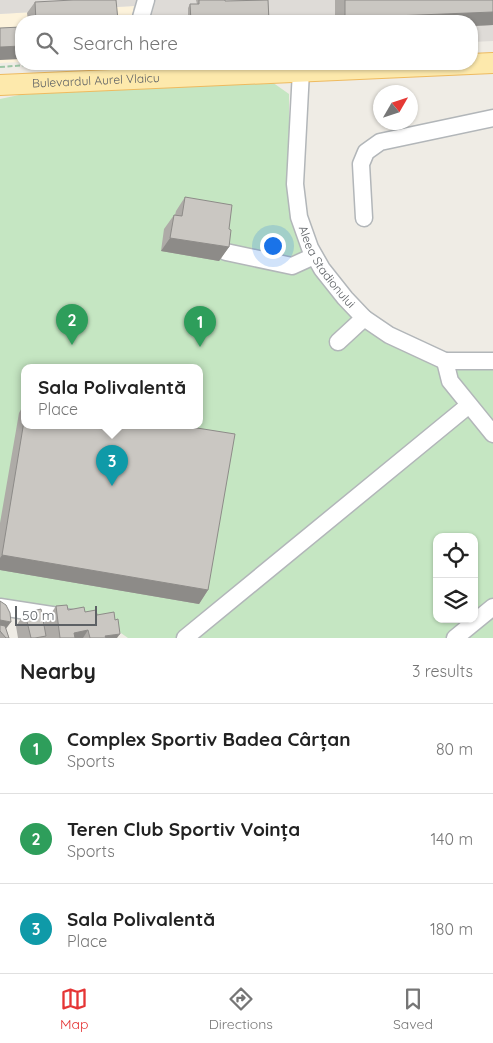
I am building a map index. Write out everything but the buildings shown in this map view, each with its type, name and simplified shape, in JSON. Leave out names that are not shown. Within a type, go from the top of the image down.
[{"type":"main road","points":[[478,54],[493,53]]},
{"type":"main road","name":"Bulevardul Aurel Vlaicu","points":[[478,64],[493,63]]},
{"type":"main road","name":"Bulevardul Aurel Vlaicu","points":[[0,77],[90,70]]},
{"type":"main road","name":"Bulevardul Aurel Vlaicu","points":[[0,85],[325,70]]},
{"type":"street","points":[[142,15],[146,0]]},
{"type":"street","name":"Aleea Stadionului","points":[[301,71],[295,184],[299,217],[314,256],[332,283],[364,318],[389,335],[444,361],[493,361]]},
{"type":"street","points":[[364,218],[361,164],[366,152],[380,142],[493,118]]},
{"type":"street","points":[[226,252],[292,266],[314,256]]},
{"type":"street","points":[[338,342],[364,318]]},
{"type":"street","points":[[444,361],[450,381],[493,434]]},
{"type":"street","points":[[185,638],[469,405]]},
{"type":"street","points":[[455,638],[493,606]]},
{"type":"street","points":[[0,607],[82,620]]},
{"type":"street","points":[[31,612],[34,630]]},
{"type":"path","points":[[0,67],[15,66]]},
{"type":"shaded area","points":[[0,0],[493,0],[493,41],[478,42],[478,15],[132,15],[134,6],[0,14]]},
{"type":"shaded area","points":[[134,6],[132,15],[15,15],[15,62],[0,63],[0,14]]},
{"type":"green space","points":[[272,82],[289,94],[289,193],[300,243],[366,328],[432,365],[493,369],[493,638],[128,638],[101,619],[0,603],[0,99],[19,95],[153,85]]},
{"type":"place","name":"Teren Club Sportiv Voința","points":[[72,345]]},
{"type":"place","name":"Complex Sportiv Badea Cârțan","points":[[200,347]]},
{"type":"place","name":"Sala Polivalentă","points":[[112,486]]}]
